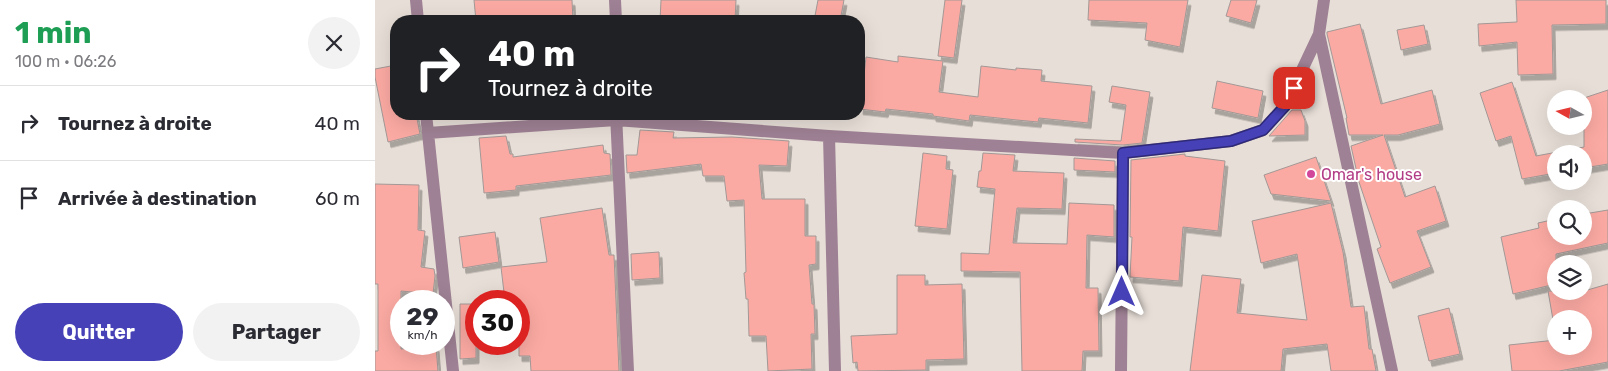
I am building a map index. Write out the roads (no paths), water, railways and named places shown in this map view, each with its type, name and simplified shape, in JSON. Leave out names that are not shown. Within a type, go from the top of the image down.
[{"type":"street","points":[[416,0],[417,15]]},
{"type":"street","points":[[615,0],[615,15]]},
{"type":"street","points":[[650,120],[829,136],[1123,153],[1231,141],[1263,130],[1285,106],[1319,34],[1324,0]]},
{"type":"street","points":[[1319,34],[1392,371]]},
{"type":"street","points":[[427,120],[453,371]]},
{"type":"street","points":[[428,133],[581,120]]},
{"type":"street","points":[[616,120],[628,371]]},
{"type":"street","points":[[829,136],[835,371]]},
{"type":"street","points":[[1121,371],[1123,153]]},
{"type":"place","name":"Omar's house","points":[[1311,174]]}]
